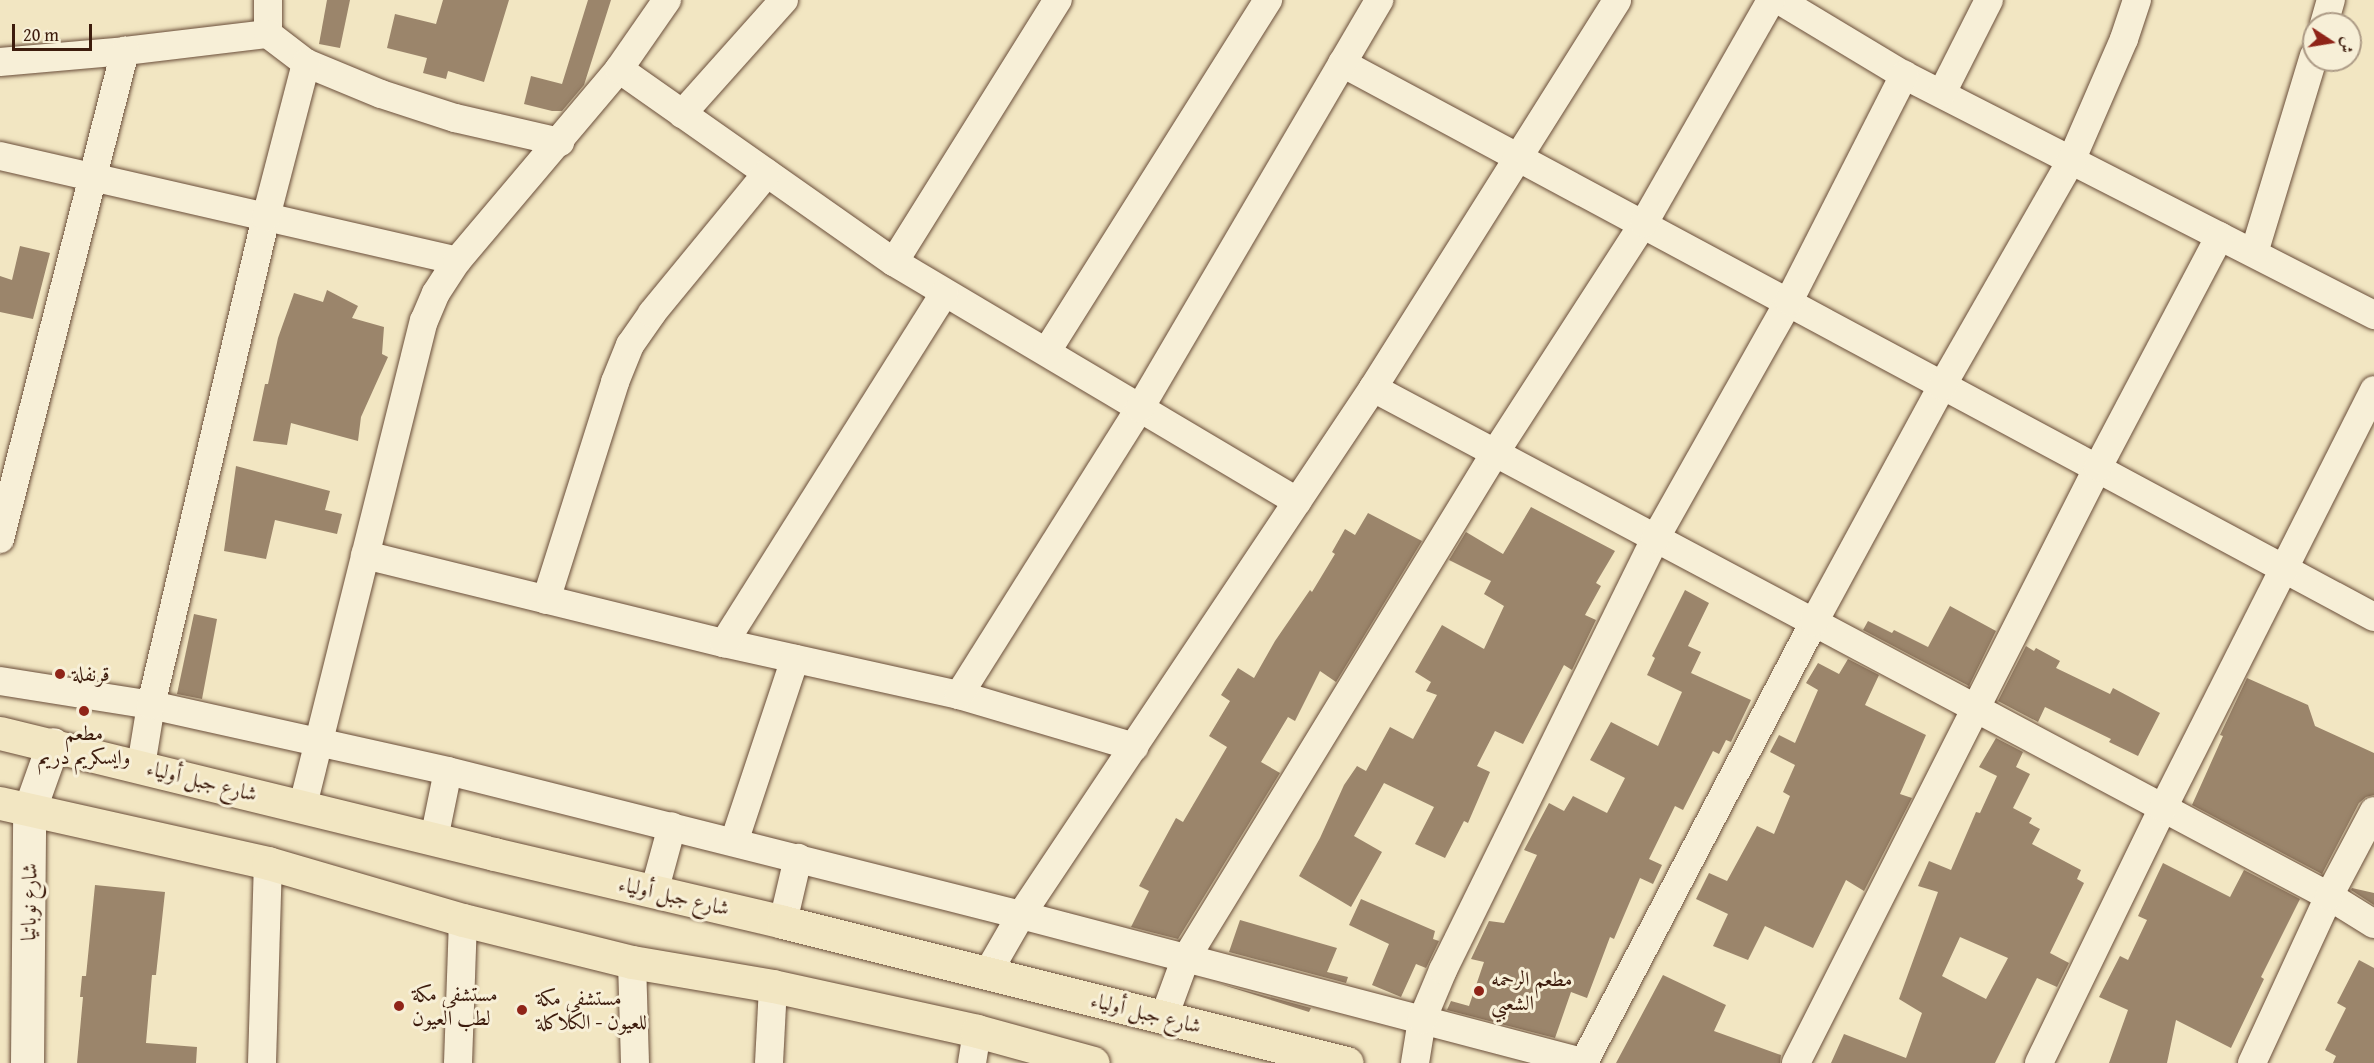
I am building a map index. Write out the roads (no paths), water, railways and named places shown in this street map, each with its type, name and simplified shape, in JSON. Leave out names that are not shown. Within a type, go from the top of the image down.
[{"type":"main road","name":"شارع جبل أولياء","points":[[0,733],[53,744],[654,892],[783,921],[1347,1063]]},
{"type":"main road","points":[[15,807],[268,863],[463,920],[632,962],[773,986],[977,1031],[1093,1063]]},
{"type":"street","points":[[268,0],[268,34]]},
{"type":"street","points":[[303,805],[424,321],[436,293],[457,261],[560,142],[619,69],[667,0]]},
{"type":"street","points":[[682,114],[784,0]]},
{"type":"street","points":[[894,262],[1058,0]]},
{"type":"street","points":[[1047,351],[1268,0]]},
{"type":"street","points":[[959,695],[1140,408],[1379,0]]},
{"type":"street","points":[[987,974],[1021,915],[1373,388],[1520,158],[1617,0]]},
{"type":"street","points":[[1164,1017],[1185,960],[1495,453],[1644,223],[1771,0]]},
{"type":"street","points":[[1779,0],[1905,75],[2374,315]]},
{"type":"street","points":[[1942,93],[1989,0]]},
{"type":"street","points":[[0,681],[151,705],[448,771],[1021,915],[1185,960],[1585,1063],[1814,622],[1942,386],[2071,161],[2124,39],[2137,0]]},
{"type":"street","points":[[0,62],[125,51],[268,34],[306,63],[381,94],[454,118],[560,142]]},
{"type":"street","points":[[0,539],[125,51]]},
{"type":"street","points":[[141,766],[151,705],[266,217],[306,63]]},
{"type":"street","points":[[1342,63],[1790,301],[1942,386],[2098,467],[2374,617]]},
{"type":"street","points":[[619,69],[894,262],[1298,501]]},
{"type":"street","points":[[2254,254],[2309,72]]},
{"type":"street","points":[[1415,1063],[1422,1020],[1443,970],[1655,539],[1790,301],[1905,75]]},
{"type":"street","points":[[0,156],[457,261]]},
{"type":"street","points":[[546,600],[615,382],[630,345],[652,313],[767,173]]},
{"type":"street","points":[[1796,1063],[1977,710],[2098,467],[2220,236]]},
{"type":"street","points":[[724,643],[944,293]]},
{"type":"street","points":[[1373,388],[2329,896],[2374,924]]},
{"type":"street","points":[[2039,1063],[2163,808],[2374,390]]},
{"type":"street","points":[[365,555],[724,643],[959,695],[1134,747]]},
{"type":"street","points":[[734,842],[795,659]]},
{"type":"street","name":"شارع نوباتيا","points":[[27,1063],[15,807],[53,744]]},
{"type":"street","points":[[434,839],[448,771]]},
{"type":"street","points":[[2252,1063],[2329,896],[2374,811]]},
{"type":"street","points":[[654,892],[672,826]]},
{"type":"street","points":[[783,921],[798,858]]},
{"type":"street","points":[[262,1063],[268,863]]},
{"type":"street","points":[[458,1063],[463,920]]},
{"type":"street","points":[[632,962],[635,1063]]},
{"type":"street","points":[[769,1063],[773,986]]},
{"type":"street","points":[[972,1063],[977,1031]]},
{"type":"place","name":"قرنفلة","points":[[60,674]]},
{"type":"place","name":"مطعم وايسكريم دريم","points":[[84,711]]},
{"type":"place","name":"مطعم الرحمه الشعبي","points":[[1479,991]]},
{"type":"place","name":"مستشفى مكة لطب العيون","points":[[399,1006]]},
{"type":"place","name":"مستشفى مكة للعيون - الكلاكلة","points":[[522,1010]]}]
